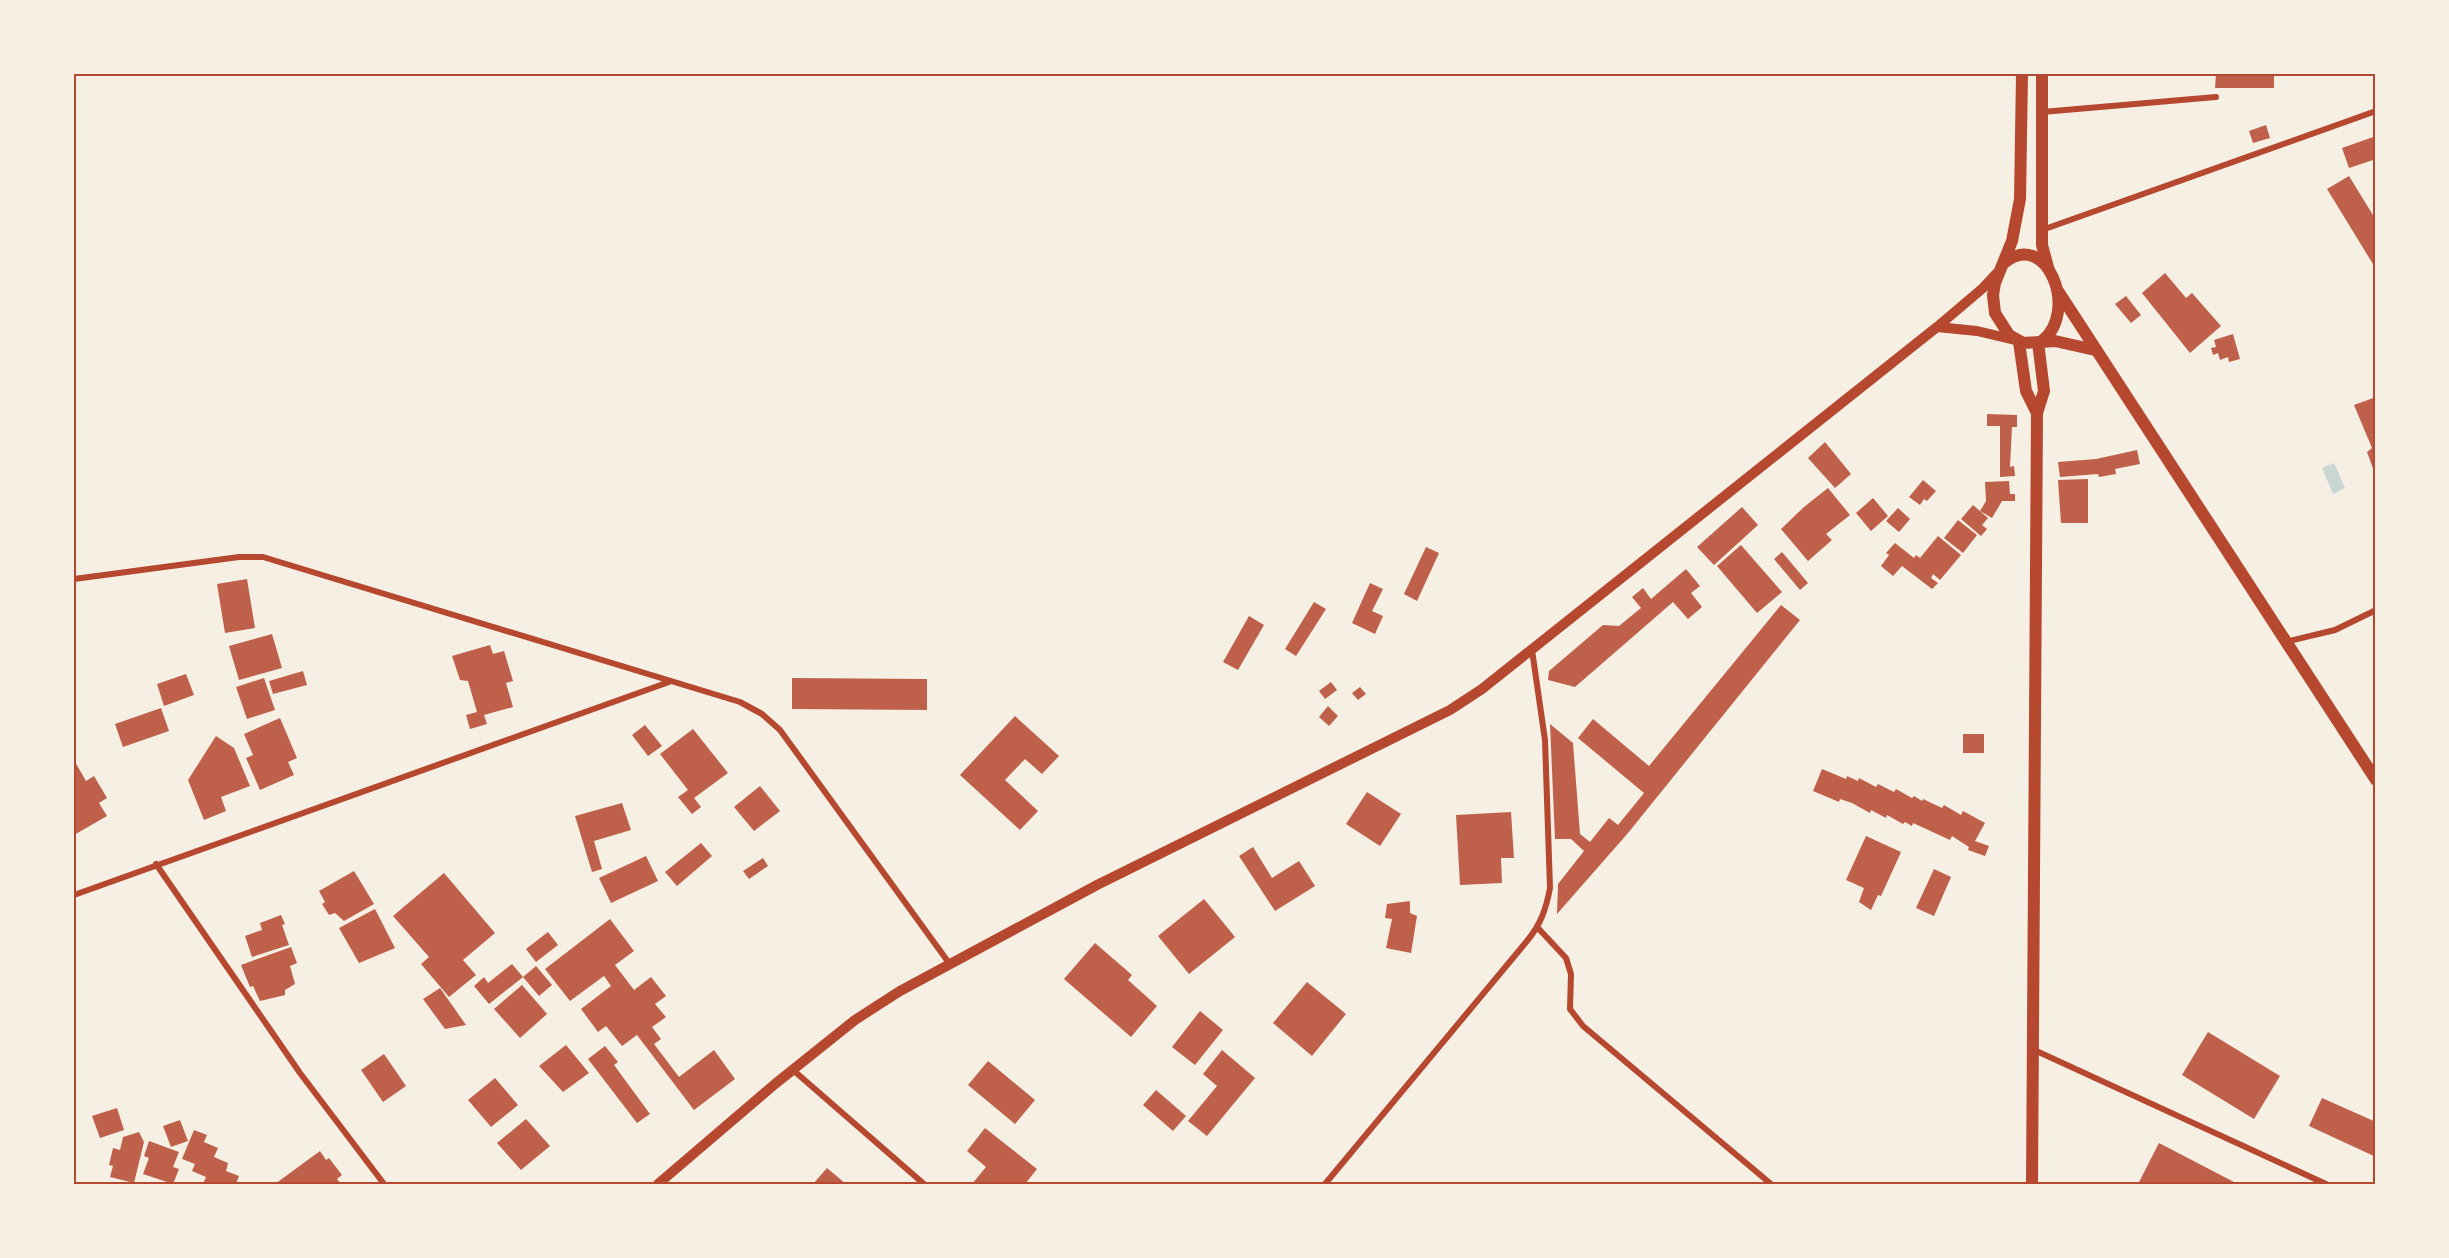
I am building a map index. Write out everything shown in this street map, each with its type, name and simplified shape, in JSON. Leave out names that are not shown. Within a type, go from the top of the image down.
[{"type":"main road","points":[[2022,74],[2020,199],[2016,226],[1994,289],[1995,313],[2004,328],[2017,341],[2028,344],[2040,341],[2062,342],[2095,351]]},
{"type":"main road","points":[[2042,74],[2042,245],[2057,287],[2095,351],[2376,780]]},
{"type":"main road","points":[[2002,267],[2015,256],[2027,255],[2038,259],[2048,267]]},
{"type":"main road","points":[[2040,341],[2050,332],[2057,319],[2057,287]]},
{"type":"main road","points":[[2017,341],[2026,391],[2037,413]]},
{"type":"main road","points":[[2032,1185],[2037,413],[2044,391],[2040,341]]},
{"type":"street","points":[[2042,112],[2216,97]]},
{"type":"street","points":[[2042,230],[2376,111]]},
{"type":"street","points":[[658,1185],[855,1020],[900,991],[1097,885],[1450,710],[1532,650],[1937,327],[1983,288],[2002,267]]},
{"type":"street","points":[[1937,327],[1977,331],[2017,341]]},
{"type":"street","points":[[74,579],[239,557],[263,557],[740,702],[762,714],[780,730],[950,963]]},
{"type":"street","points":[[2285,642],[2335,630],[2376,610]]},
{"type":"street","points":[[1325,1185],[1538,928],[1546,909],[1550,888],[1545,740],[1532,650]]},
{"type":"street","points":[[74,895],[670,682]]},
{"type":"street","points":[[156,864],[300,1074],[384,1185]]},
{"type":"street","points":[[1538,928],[1566,958],[1570,974],[1570,1009],[1583,1026],[1771,1185]]},
{"type":"street","points":[[2032,1049],[2326,1185]]},
{"type":"street","points":[[793,1070],[924,1185]]},
{"type":"shaded area","points":[[2334,463],[2345,488],[2333,494],[2322,468]]},
{"type":"building","points":[[2216,74],[2274,74],[2274,88],[2215,88]]},
{"type":"building","points":[[2266,125],[2270,138],[2253,143],[2249,131]]},
{"type":"building","points":[[2376,136],[2376,159],[2349,168],[2342,148]]},
{"type":"building","points":[[2349,176],[2376,220],[2376,269],[2327,189]]},
{"type":"building","points":[[2165,273],[2186,298],[2192,293],[2221,326],[2190,353],[2142,293]]},
{"type":"building","points":[[2126,296],[2141,315],[2131,323],[2115,304]]},
{"type":"building","points":[[2233,334],[2240,359],[2229,362],[2228,357],[2220,360],[2218,353],[2213,355],[2211,348],[2216,347],[2214,340]]},
{"type":"building","points":[[2376,397],[2375,474],[2367,452],[2372,448],[2354,405]]},
{"type":"building","points":[[1987,414],[2017,415],[2017,427],[2012,427],[2010,467],[2014,466],[2015,476],[2000,477],[2000,426],[1987,426]]},
{"type":"building","points":[[1825,442],[1851,474],[1835,488],[1808,458]]},
{"type":"building","points":[[2137,450],[2140,464],[2115,469],[2116,474],[2099,477],[2098,474],[2060,477],[2058,462],[2096,459]]},
{"type":"building","points":[[2088,479],[2088,523],[2061,523],[2058,480]]},
{"type":"building","points":[[1923,480],[1936,491],[1927,501],[1924,499],[1920,505],[1909,497]]},
{"type":"building","points":[[2009,481],[2010,494],[2015,494],[2015,501],[2002,501],[1992,518],[1980,511],[1986,501],[1985,482]]},
{"type":"building","points":[[1828,488],[1850,515],[1826,534],[1832,540],[1808,561],[1781,529]]},
{"type":"building","points":[[1873,498],[1888,516],[1871,531],[1856,513]]},
{"type":"building","points":[[1973,505],[1988,518],[1982,525],[1987,529],[1981,536],[1961,519]]},
{"type":"building","points":[[1742,507],[1758,525],[1714,565],[1697,547]]},
{"type":"building","points":[[1898,508],[1910,519],[1899,532],[1886,521]]},
{"type":"building","points":[[1958,520],[1977,535],[1963,553],[1944,538]]},
{"type":"building","points":[[1938,536],[1961,555],[1940,580],[1933,574],[1931,578],[1938,583],[1932,589],[1902,566],[1893,576],[1881,566],[1889,555],[1886,553],[1895,543],[1914,558],[1916,555],[1920,558]]},
{"type":"building","points":[[1741,545],[1782,592],[1757,613],[1717,566]]},
{"type":"building","points":[[1426,547],[1439,553],[1417,601],[1404,594]]},
{"type":"building","points":[[1782,552],[1808,583],[1800,590],[1774,559]]},
{"type":"building","points":[[1686,569],[1700,586],[1691,593],[1702,607],[1688,619],[1673,602],[1575,687],[1548,680],[1549,671],[1603,625],[1619,626],[1641,608],[1632,597],[1643,588],[1651,599]]},
{"type":"building","points":[[247,579],[255,628],[225,633],[217,584]]},
{"type":"building","points":[[1370,583],[1383,589],[1372,611],[1383,616],[1375,634],[1352,623]]},
{"type":"building","points":[[1314,602],[1326,609],[1296,656],[1285,649]]},
{"type":"building","points":[[1781,605],[1800,620],[1628,833],[1557,914],[1558,884],[1584,851],[1571,839],[1555,839],[1550,724],[1573,743],[1580,834],[1590,842],[1609,818],[1618,825],[1644,793],[1578,738],[1593,719],[1649,766]]},
{"type":"building","points":[[1249,616],[1264,625],[1238,670],[1223,662]]},
{"type":"building","points":[[272,634],[282,668],[239,680],[229,646]]},
{"type":"building","points":[[490,645],[493,654],[504,651],[513,681],[506,683],[513,707],[484,715],[487,724],[470,729],[466,715],[477,712],[468,681],[460,680],[452,656]]},
{"type":"building","points":[[303,671],[307,685],[273,694],[269,681]]},
{"type":"building","points":[[186,674],[194,695],[164,706],[157,684]]},
{"type":"building","points":[[264,678],[275,710],[247,719],[236,687]]},
{"type":"building","points":[[792,678],[927,679],[927,710],[792,709]]},
{"type":"building","points":[[1331,682],[1337,690],[1325,699],[1319,691]]},
{"type":"building","points":[[1360,687],[1366,694],[1358,700],[1352,693]]},
{"type":"building","points":[[1328,706],[1338,716],[1329,726],[1319,717]]},
{"type":"building","points":[[161,708],[169,731],[123,747],[115,724]]},
{"type":"building","points":[[1015,716],[1059,756],[1042,774],[1025,759],[1005,780],[1038,811],[1020,830],[960,775]]},
{"type":"building","points":[[280,718],[297,758],[288,762],[294,775],[260,790],[246,758],[253,755],[244,734]]},
{"type":"building","points":[[645,725],[662,746],[648,756],[632,735]]},
{"type":"building","points":[[693,729],[728,773],[694,798],[701,807],[692,814],[678,797],[688,790],[660,754]]},
{"type":"building","points":[[1963,734],[1984,734],[1984,753],[1963,753]]},
{"type":"building","points":[[216,736],[234,748],[250,786],[221,797],[226,811],[204,820],[188,780]]},
{"type":"building","points":[[74,760],[86,781],[94,776],[107,798],[99,803],[107,816],[74,835]]},
{"type":"building","points":[[1822,769],[1846,779],[1847,776],[1858,781],[1859,778],[1876,787],[1878,784],[1894,792],[1896,789],[1912,798],[1914,796],[1922,801],[1923,799],[1942,808],[1944,805],[1961,815],[1963,811],[1985,823],[1975,841],[1989,846],[1985,856],[1968,850],[1969,847],[1952,836],[1950,840],[1913,823],[1912,826],[1905,822],[1903,824],[1887,815],[1886,818],[1871,810],[1870,813],[1852,803],[1840,799],[1839,802],[1813,791]]},
{"type":"building","points":[[760,786],[780,811],[754,831],[734,807]]},
{"type":"building","points":[[1367,792],[1401,814],[1380,846],[1346,824]]},
{"type":"building","points":[[622,803],[631,830],[594,841],[602,869],[592,872],[575,816]]},
{"type":"building","points":[[1511,812],[1514,858],[1501,858],[1502,883],[1460,885],[1456,815]]},
{"type":"building","points":[[1866,836],[1901,852],[1881,896],[1878,895],[1871,910],[1859,902],[1864,888],[1846,880]]},
{"type":"building","points":[[701,843],[712,856],[677,886],[665,872]]},
{"type":"building","points":[[1253,847],[1272,878],[1299,861],[1315,886],[1275,911],[1239,856]]},
{"type":"building","points":[[646,856],[658,881],[611,903],[599,878]]},
{"type":"building","points":[[763,858],[768,866],[749,879],[743,871]]},
{"type":"building","points":[[1934,869],[1951,877],[1934,916],[1916,908]]},
{"type":"building","points":[[354,871],[374,904],[344,921],[335,913],[329,915],[322,904],[325,902],[319,891]]},
{"type":"building","points":[[444,873],[495,933],[463,960],[476,975],[449,997],[421,964],[429,957],[393,916]]},
{"type":"building","points":[[1204,899],[1235,937],[1189,974],[1158,936]]},
{"type":"building","points":[[1410,901],[1410,913],[1417,916],[1411,953],[1386,948],[1392,919],[1385,918],[1387,904]]},
{"type":"building","points":[[375,909],[395,948],[359,963],[339,928]]},
{"type":"building","points":[[281,915],[289,945],[252,957],[245,936],[262,930],[260,923]]},
{"type":"building","points":[[610,919],[634,951],[615,965],[634,990],[651,977],[666,996],[655,1004],[666,1017],[652,1027],[661,1039],[654,1044],[679,1077],[714,1050],[735,1079],[694,1110],[637,1035],[622,1046],[606,1026],[598,1032],[581,1009],[611,986],[604,976],[570,1001],[545,969]]},
{"type":"building","points":[[548,932],[558,945],[536,962],[526,949]]},
{"type":"building","points":[[1095,943],[1132,975],[1128,980],[1157,1006],[1131,1037],[1064,979]]},
{"type":"building","points":[[291,947],[297,963],[290,966],[295,984],[285,990],[285,995],[260,1001],[253,986],[250,987],[241,965]]},
{"type":"building","points":[[512,964],[523,977],[489,1004],[474,986],[484,977],[488,983]]},
{"type":"building","points":[[536,966],[552,985],[539,996],[523,977]]},
{"type":"building","points":[[1307,982],[1346,1014],[1312,1056],[1273,1023]]},
{"type":"building","points":[[522,985],[547,1014],[520,1038],[494,1009]]},
{"type":"building","points":[[440,988],[466,1025],[445,1029],[423,999]]},
{"type":"building","points":[[1200,1011],[1223,1030],[1195,1065],[1172,1047]]},
{"type":"building","points":[[2208,1032],[2280,1076],[2254,1119],[2182,1075]]},
{"type":"building","points":[[566,1045],[589,1073],[563,1092],[539,1066]]},
{"type":"building","points":[[605,1046],[618,1062],[614,1065],[650,1114],[637,1123],[588,1059]]},
{"type":"building","points":[[1222,1050],[1255,1078],[1207,1136],[1188,1121],[1217,1086],[1203,1074]]},
{"type":"building","points":[[384,1054],[406,1086],[383,1102],[361,1070]]},
{"type":"building","points":[[988,1061],[1035,1100],[1015,1124],[968,1085]]},
{"type":"building","points":[[495,1078],[518,1105],[491,1127],[468,1100]]},
{"type":"building","points":[[1156,1090],[1186,1116],[1173,1131],[1143,1105]]},
{"type":"building","points":[[2322,1098],[2376,1122],[2376,1157],[2309,1126]]},
{"type":"building","points":[[117,1108],[124,1130],[100,1138],[92,1116]]},
{"type":"building","points":[[526,1119],[550,1146],[521,1170],[497,1143]]},
{"type":"building","points":[[180,1120],[188,1141],[171,1147],[163,1126]]},
{"type":"building","points":[[985,1128],[1037,1169],[1025,1184],[972,1184],[986,1167],[967,1151]]},
{"type":"building","points":[[194,1130],[207,1135],[204,1142],[218,1148],[214,1157],[228,1163],[226,1171],[239,1176],[236,1184],[203,1184],[206,1177],[192,1171],[195,1164],[182,1159]]},
{"type":"building","points":[[139,1132],[144,1142],[134,1183],[110,1177],[113,1166],[109,1165],[113,1148],[120,1150],[123,1137]]},
{"type":"building","points":[[149,1141],[179,1152],[173,1167],[179,1169],[173,1184],[143,1174],[149,1158],[144,1156]]},
{"type":"building","points":[[2159,1143],[2234,1182],[2233,1184],[2138,1184]]},
{"type":"building","points":[[320,1151],[326,1160],[329,1158],[342,1175],[337,1179],[341,1184],[275,1184]]},
{"type":"building","points":[[827,1168],[846,1184],[813,1184]]}]
